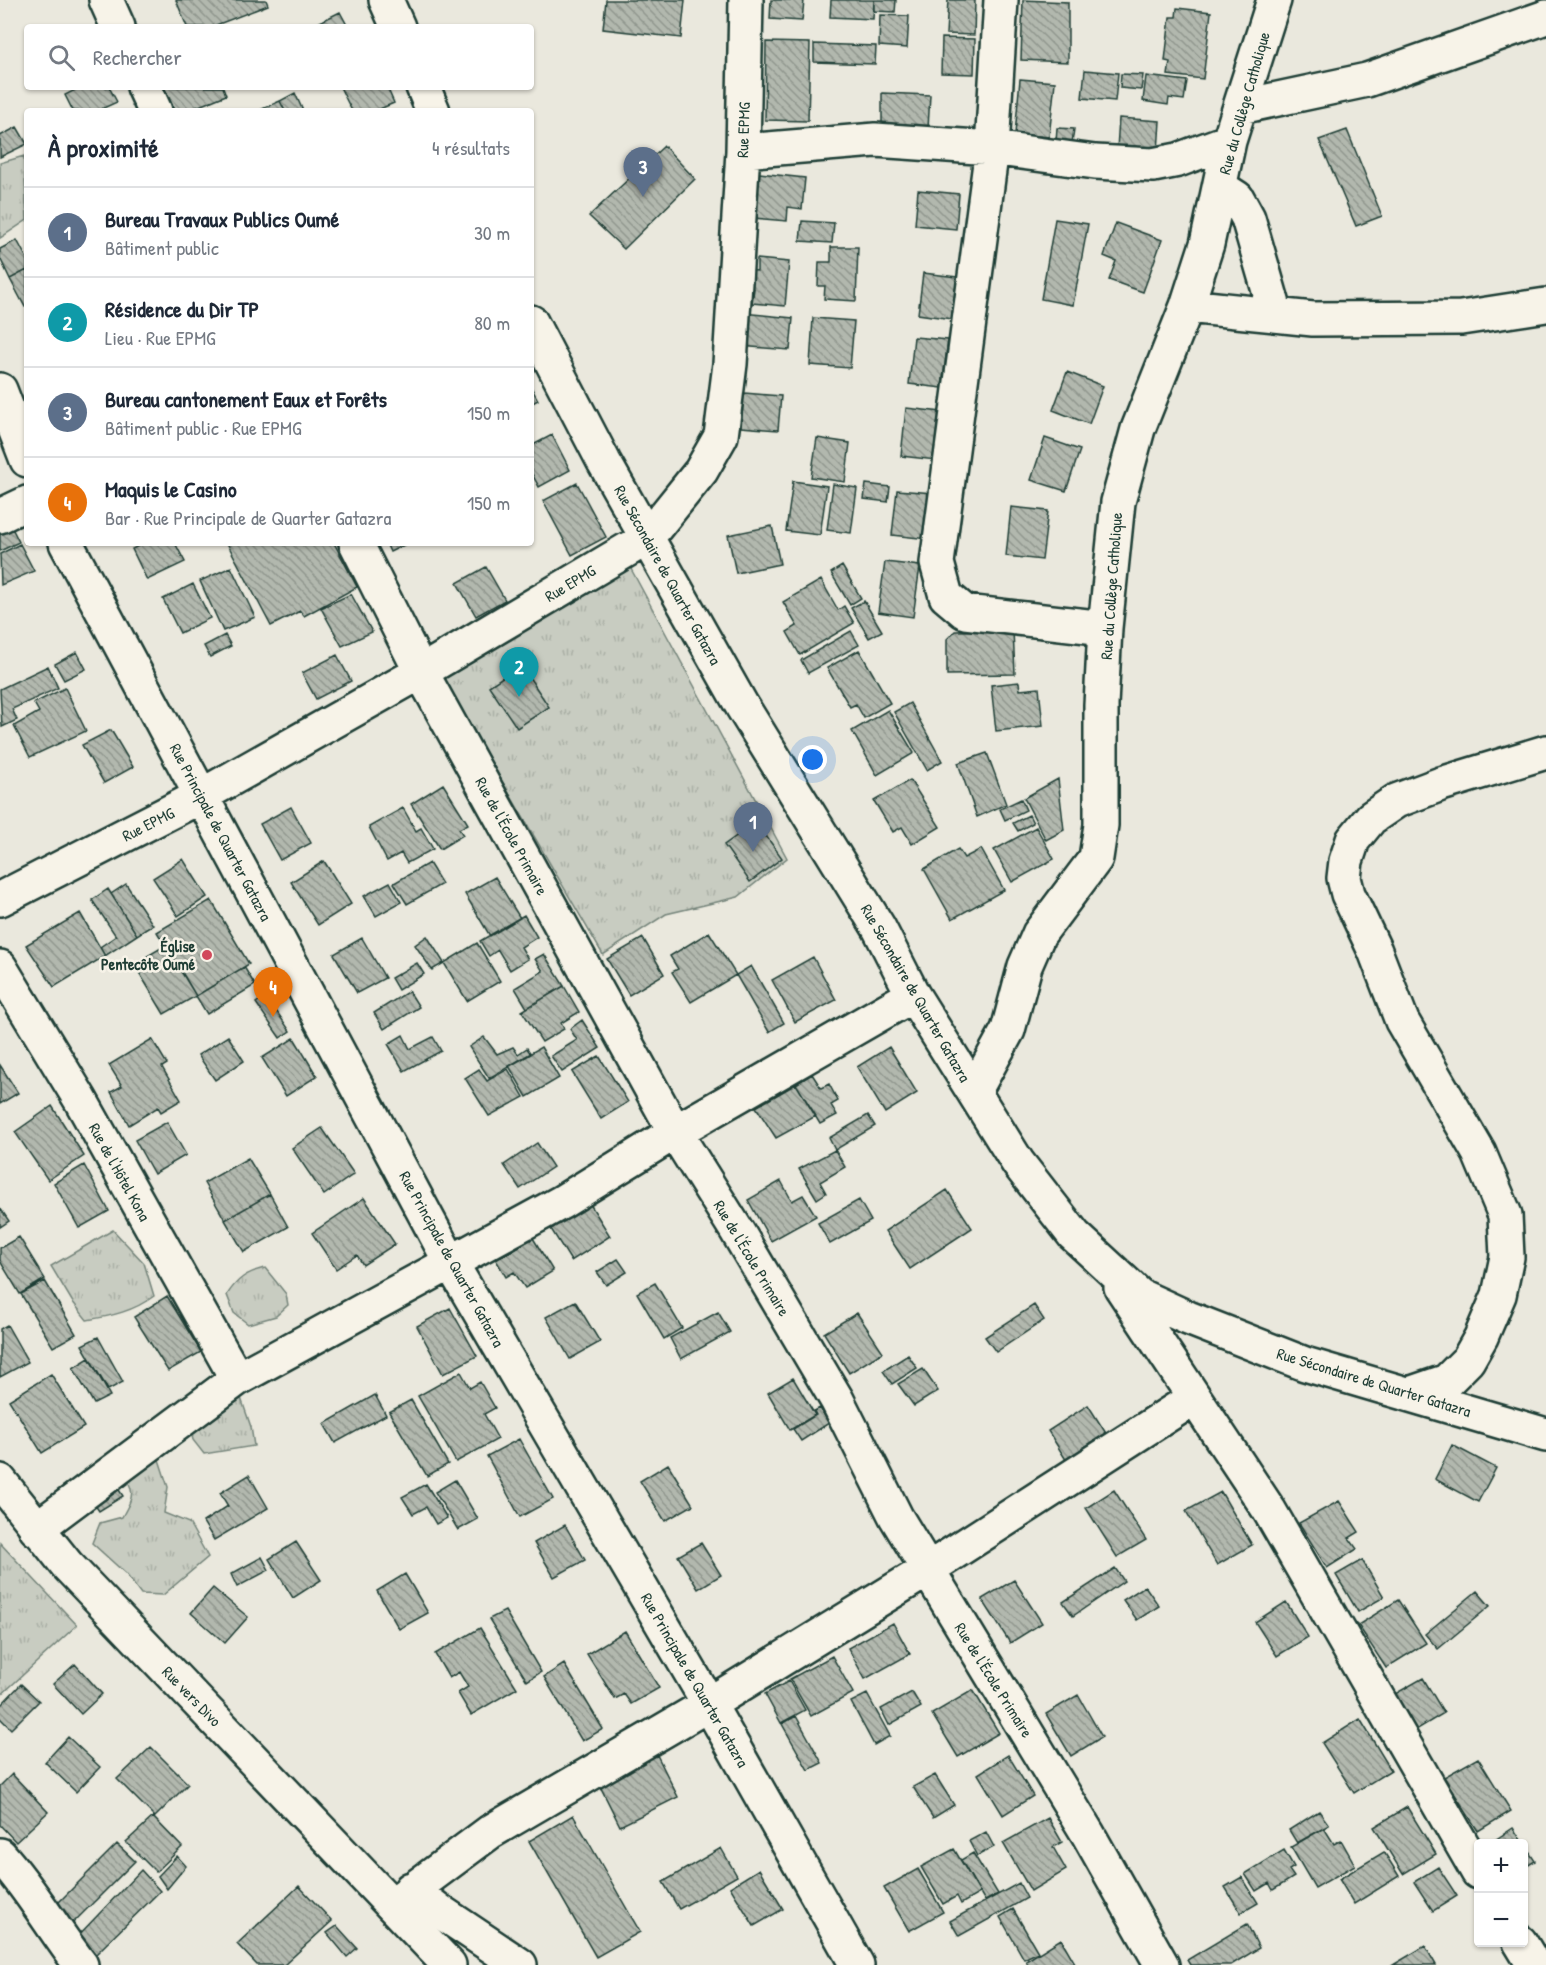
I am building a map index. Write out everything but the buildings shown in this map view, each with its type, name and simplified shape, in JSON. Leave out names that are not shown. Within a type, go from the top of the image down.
[{"type":"street","points":[[106,0],[117,24]]},
{"type":"street","points":[[386,0],[397,24]]},
{"type":"street","name":"Rue EPMG","points":[[0,899],[201,796],[421,672],[647,538],[701,471],[720,436],[729,364],[743,151],[746,0]]},
{"type":"street","points":[[1001,0],[992,148],[937,563],[940,582],[946,596],[965,612],[1105,628]]},
{"type":"street","name":"Rue du Collège Catholique","points":[[974,1092],[1008,1030],[1025,966],[1039,934],[1096,858],[1102,793],[1101,705],[1105,628],[1113,536],[1128,458],[1187,306],[1207,244],[1229,141],[1274,0]]},
{"type":"street","points":[[1240,107],[1367,80],[1546,16]]},
{"type":"street","points":[[145,90],[154,108]]},
{"type":"street","points":[[424,90],[432,108]]},
{"type":"street","points":[[743,151],[875,140],[992,148],[1095,162],[1153,165],[1178,160],[1229,141]]},
{"type":"street","points":[[1220,187],[1237,198],[1248,218],[1276,315]]},
{"type":"street","points":[[1187,306],[1313,319],[1461,318],[1546,305]]},
{"type":"street","name":"Rue Sécondaire de Quarter Gatazra","points":[[534,328],[604,462],[742,706],[879,928],[913,995],[1018,1163],[1074,1235],[1140,1296],[1188,1318],[1305,1364],[1546,1435]]},
{"type":"street","points":[[0,390],[24,452]]},
{"type":"street","points":[[0,516],[24,504]]},
{"type":"street","name":"Rue Principale de Quarter Gatazra","points":[[68,546],[451,1263],[709,1704],[856,1965]]},
{"type":"street","name":"Rue de l'École Primaire","points":[[358,546],[421,672],[675,1132],[737,1231],[837,1401],[896,1517],[1088,1834],[1162,1965]]},
{"type":"street","points":[[1409,1394],[1447,1381],[1468,1360],[1499,1295],[1507,1257],[1505,1215],[1479,1153],[1402,1021],[1375,951],[1348,894],[1344,878],[1346,861],[1353,840],[1371,818],[1396,801],[1441,784],[1546,752]]},
{"type":"street","name":"Rue de l'Hôtel Kona","points":[[0,967],[80,1099],[237,1379]]},
{"type":"street","points":[[36,1529],[237,1379],[562,1202],[675,1132],[913,995]]},
{"type":"street","points":[[1109,1268],[1269,1510],[1474,1863]]},
{"type":"street","points":[[402,1897],[490,1832],[709,1704],[927,1570],[1194,1398]]},
{"type":"street","name":"Rue vers Divo","points":[[0,1481],[67,1565],[402,1897]]},
{"type":"street","points":[[0,1856],[22,1880],[50,1924],[81,1965]]},
{"type":"street","points":[[402,1897],[449,1965]]},
{"type":"street","points":[[402,1897],[441,1912],[520,1965]]},
{"type":"street","points":[[1523,1947],[1534,1965]]},
{"type":"green space","points":[[24,156],[24,222],[0,238],[0,163]]},
{"type":"green space","points":[[624,556],[787,858],[738,897],[666,914],[603,955],[440,674]]},
{"type":"green space","points":[[113,1230],[144,1263],[154,1296],[139,1306],[87,1320],[72,1301],[51,1266]]},
{"type":"green space","points":[[265,1268],[286,1294],[288,1305],[276,1316],[248,1324],[234,1313],[227,1295],[243,1277]]},
{"type":"green space","points":[[240,1395],[251,1427],[254,1446],[204,1454],[193,1440],[189,1424]]},
{"type":"green space","points":[[151,1435],[168,1487],[164,1513],[189,1523],[208,1557],[163,1595],[141,1594],[126,1574],[92,1543],[100,1523],[122,1517],[132,1493],[121,1469]]},
{"type":"green space","points":[[0,1543],[77,1625],[0,1696]]},
{"type":"place","name":"Bureau cantonement Eaux et Forêts","points":[[643,197]]},
{"type":"place","name":"Résidence du Dir TP","points":[[519,697]]},
{"type":"place","name":"Bureau Travaux Publics Oumé","points":[[753,852]]},
{"type":"place","name":"Église Pentecôte Oumé","points":[[207,955]]},
{"type":"place","name":"Maquis le Casino","points":[[273,1017]]}]
